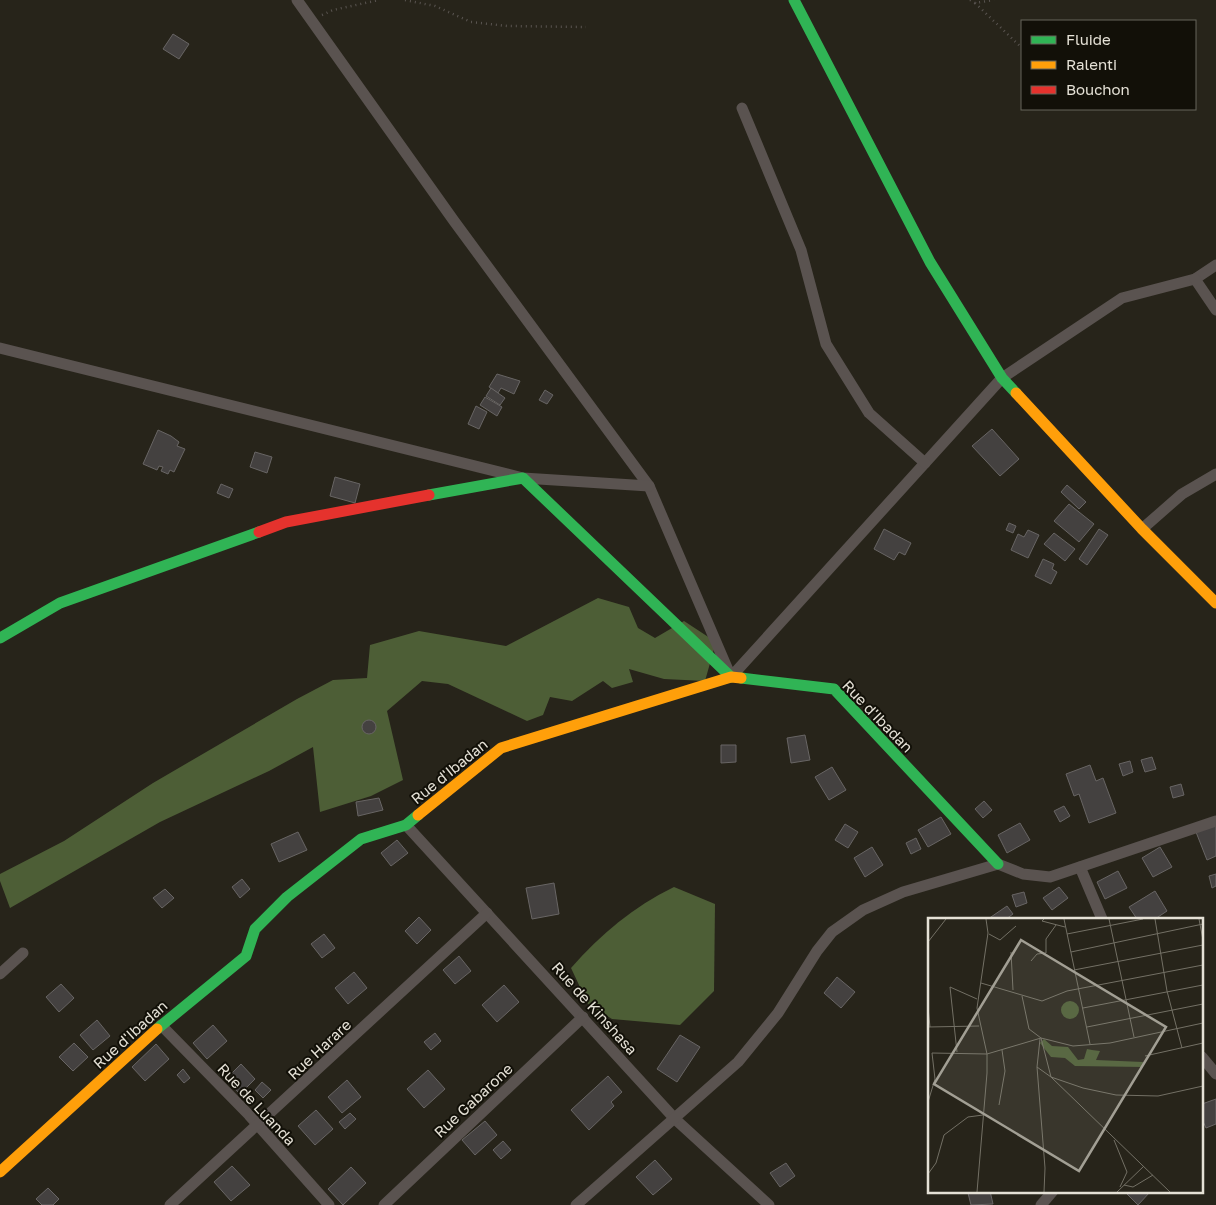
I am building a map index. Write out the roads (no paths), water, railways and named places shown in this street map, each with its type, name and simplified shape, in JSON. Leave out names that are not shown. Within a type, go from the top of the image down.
[{"type":"main road","points":[[794,0],[930,262],[1002,378],[1142,529],[1216,603]]},
{"type":"main road","points":[[0,638],[60,603],[286,522],[523,478],[731,677]]},
{"type":"main road","name":"Rue d'Ibadan","points":[[0,1172],[161,1025],[246,956],[255,929],[287,897],[361,839],[406,825],[501,748],[731,677],[834,689],[998,864]]},
{"type":"street","points":[[297,0],[454,221],[649,486],[731,677],[1002,378],[1122,298],[1195,279],[1216,265]]},
{"type":"street","points":[[742,108],[801,250],[826,344],[869,413],[925,463]]},
{"type":"street","points":[[1195,279],[1216,310]]},
{"type":"street","points":[[0,348],[523,478],[649,486]]},
{"type":"street","points":[[1142,529],[1182,494],[1216,474]]},
{"type":"street","points":[[576,1205],[738,1062],[778,1013],[817,951],[832,932],[863,910],[903,892],[998,864],[1023,874],[1050,877],[1216,821]]},
{"type":"street","name":"Rue de Kinshasa","points":[[406,825],[675,1119],[769,1205]]},
{"type":"street","points":[[1080,868],[1102,918]]},
{"type":"street","name":"Rue Harare","points":[[170,1205],[258,1126],[487,913]]},
{"type":"street","points":[[0,974],[23,953]]},
{"type":"street","name":"Rue Gabarone","points":[[384,1205],[583,1017]]},
{"type":"street","name":"Rue de Luanda","points":[[161,1025],[258,1126],[329,1205]]},
{"type":"street","points":[[1204,1059],[1216,1074]]},
{"type":"street","points":[[1041,1205],[1052,1192]]}]
